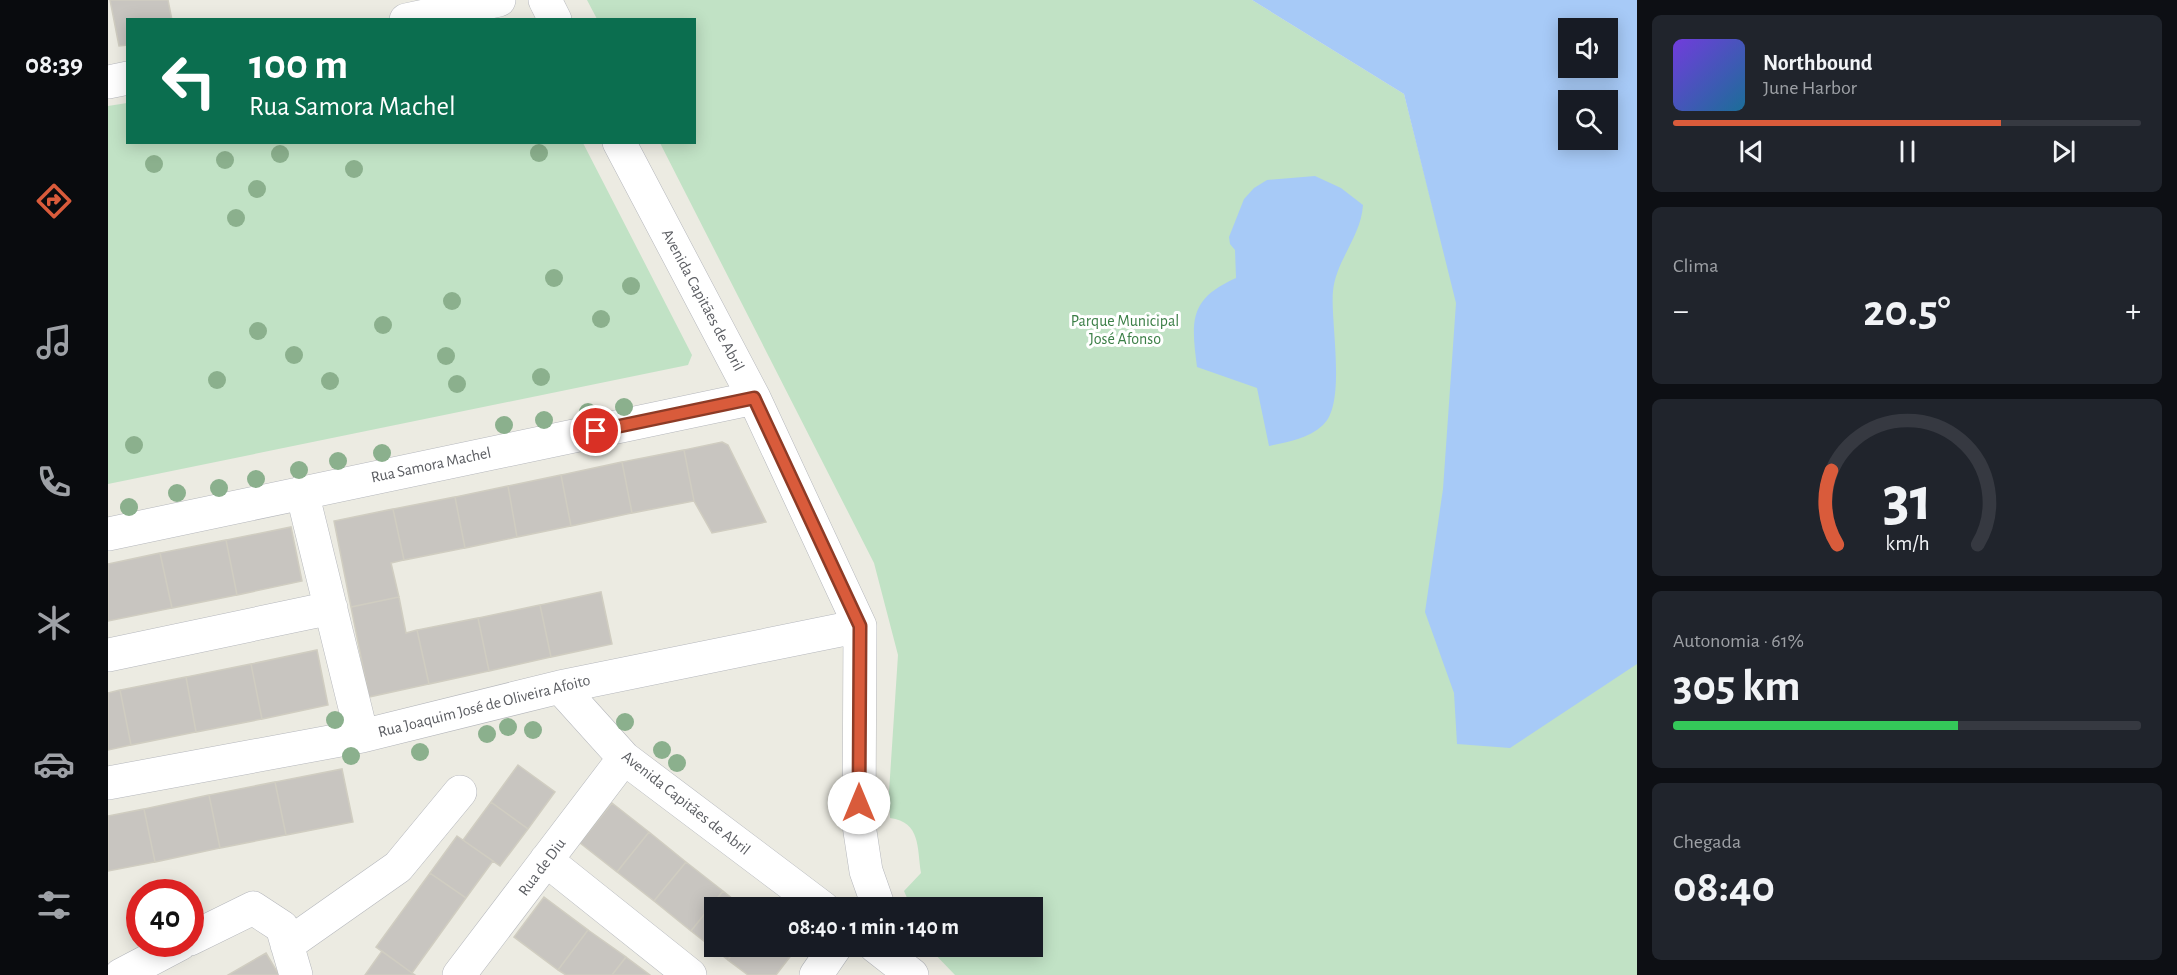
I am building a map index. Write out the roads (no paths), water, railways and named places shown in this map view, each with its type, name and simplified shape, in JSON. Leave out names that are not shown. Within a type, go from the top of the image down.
[{"type":"street","points":[[415,18],[499,0]]},
{"type":"street","points":[[545,0],[554,18]]},
{"type":"street","points":[[108,82],[126,78]]},
{"type":"street","name":"Avenida Capitães de Abril","points":[[620,144],[754,398],[860,626],[859,825],[866,871],[875,897]]},
{"type":"street","name":"Rua Samora Machel","points":[[108,534],[754,398]]},
{"type":"street","points":[[302,492],[362,736]]},
{"type":"street","points":[[108,655],[331,608]]},
{"type":"street","name":"Rua Joaquim José de Oliveira Afoito","points":[[108,783],[362,736],[560,687],[860,626]]},
{"type":"street","name":"Avenida Capitães de Abril","points":[[560,687],[624,758],[808,897]]},
{"type":"street","name":"Rua de Diu","points":[[459,975],[624,758]]},
{"type":"street","points":[[204,932],[253,908],[282,927],[292,960],[398,867],[460,792]]},
{"type":"street","points":[[546,860],[690,975]]},
{"type":"street","points":[[121,975],[155,957]]},
{"type":"street","points":[[816,975],[828,957]]},
{"type":"street","points":[[889,957],[912,975]]},
{"type":"street","points":[[903,957],[912,975]]},
{"type":"water","points":[[1252,0],[1637,0],[1637,664],[1510,748],[1457,744],[1454,693],[1425,612],[1443,489],[1456,303],[1404,94]]},
{"type":"water","points":[[1315,176],[1341,188],[1363,205],[1358,228],[1339,269],[1333,291],[1336,361],[1334,399],[1330,414],[1317,430],[1298,439],[1269,446],[1257,388],[1197,367],[1194,324],[1201,303],[1209,294],[1236,278],[1235,250],[1230,244],[1229,237],[1244,199],[1254,188],[1267,180]]},
{"type":"park label","name":"Parque Municipal José Afonso","points":[[1125,330]]}]
